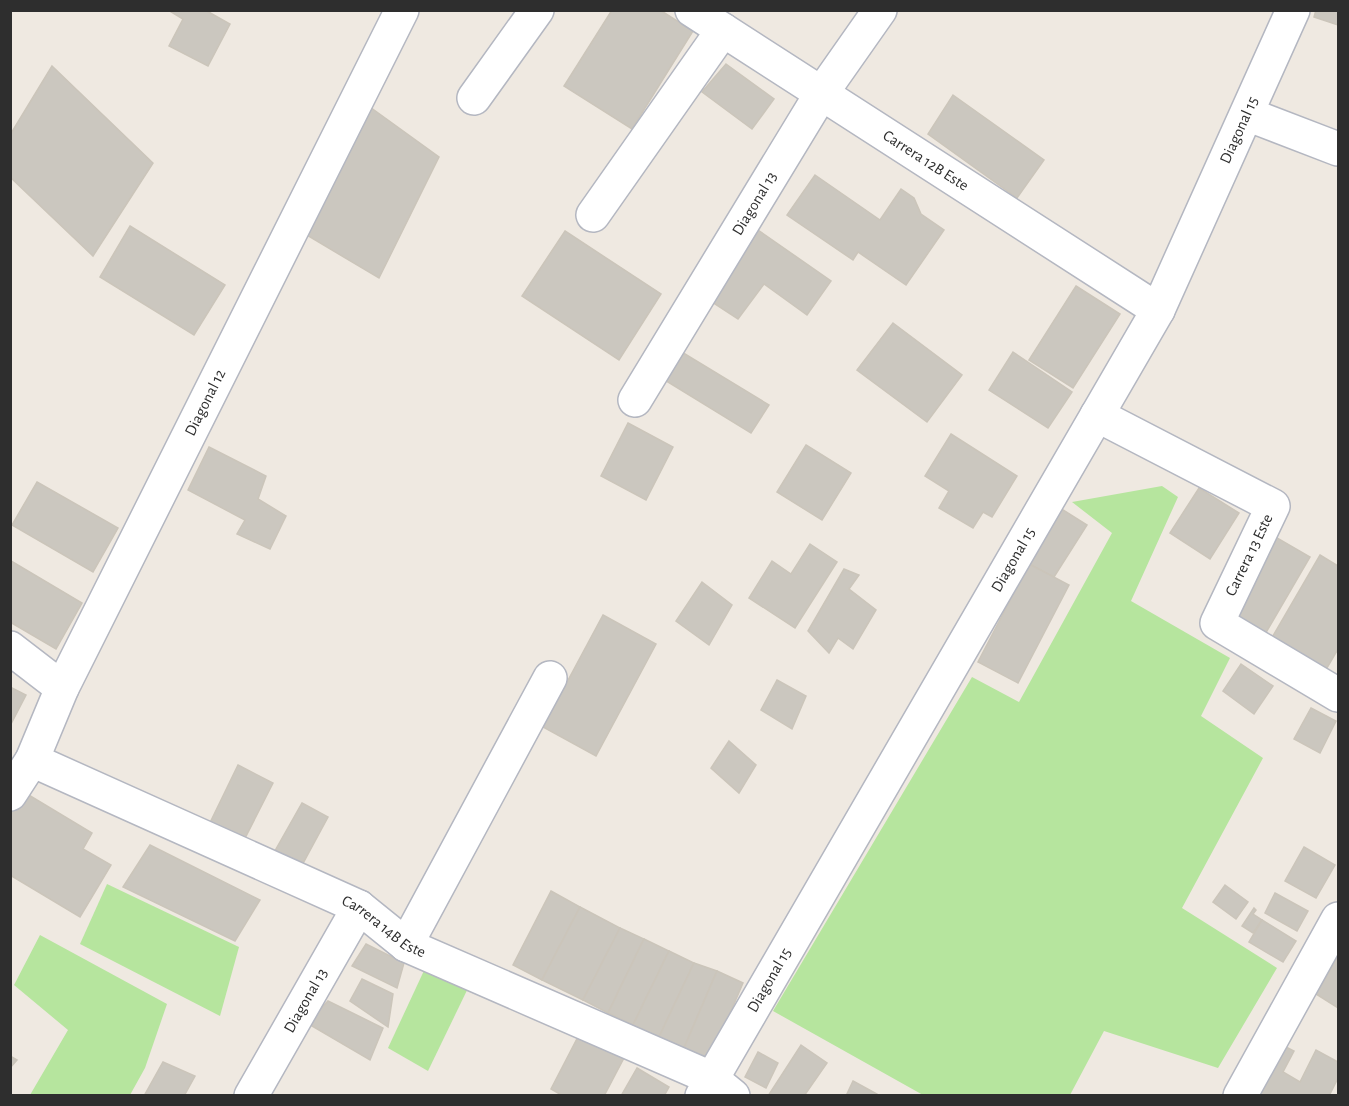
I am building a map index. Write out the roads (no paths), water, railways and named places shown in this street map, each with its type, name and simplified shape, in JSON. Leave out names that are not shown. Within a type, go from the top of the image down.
[{"type":"street","name":"Diagonal 12","points":[[10,794],[32,760],[62,688],[402,10]]},
{"type":"street","points":[[474,98],[537,10]]},
{"type":"street","name":"Carrera 12B Este","points":[[692,10],[1158,310]]},
{"type":"street","name":"Diagonal 13","points":[[635,400],[821,94],[880,10]]},
{"type":"street","name":"Diagonal 15","points":[[715,1090],[1158,310],[1293,10]]},
{"type":"street","points":[[593,215],[723,30]]},
{"type":"street","points":[[1247,114],[1338,149]]},
{"type":"street","name":"Carrera 13 Este","points":[[1097,415],[1273,506],[1217,623],[1338,695]]},
{"type":"street","points":[[10,648],[62,688]]},
{"type":"street","points":[[406,945],[550,678]]},
{"type":"street","name":"Carrera 14B Este","points":[[32,760],[359,907],[406,945],[715,1090]]},
{"type":"street","name":"Diagonal 13","points":[[251,1095],[359,907]]},
{"type":"street","points":[[1240,1095],[1338,920]]}]
